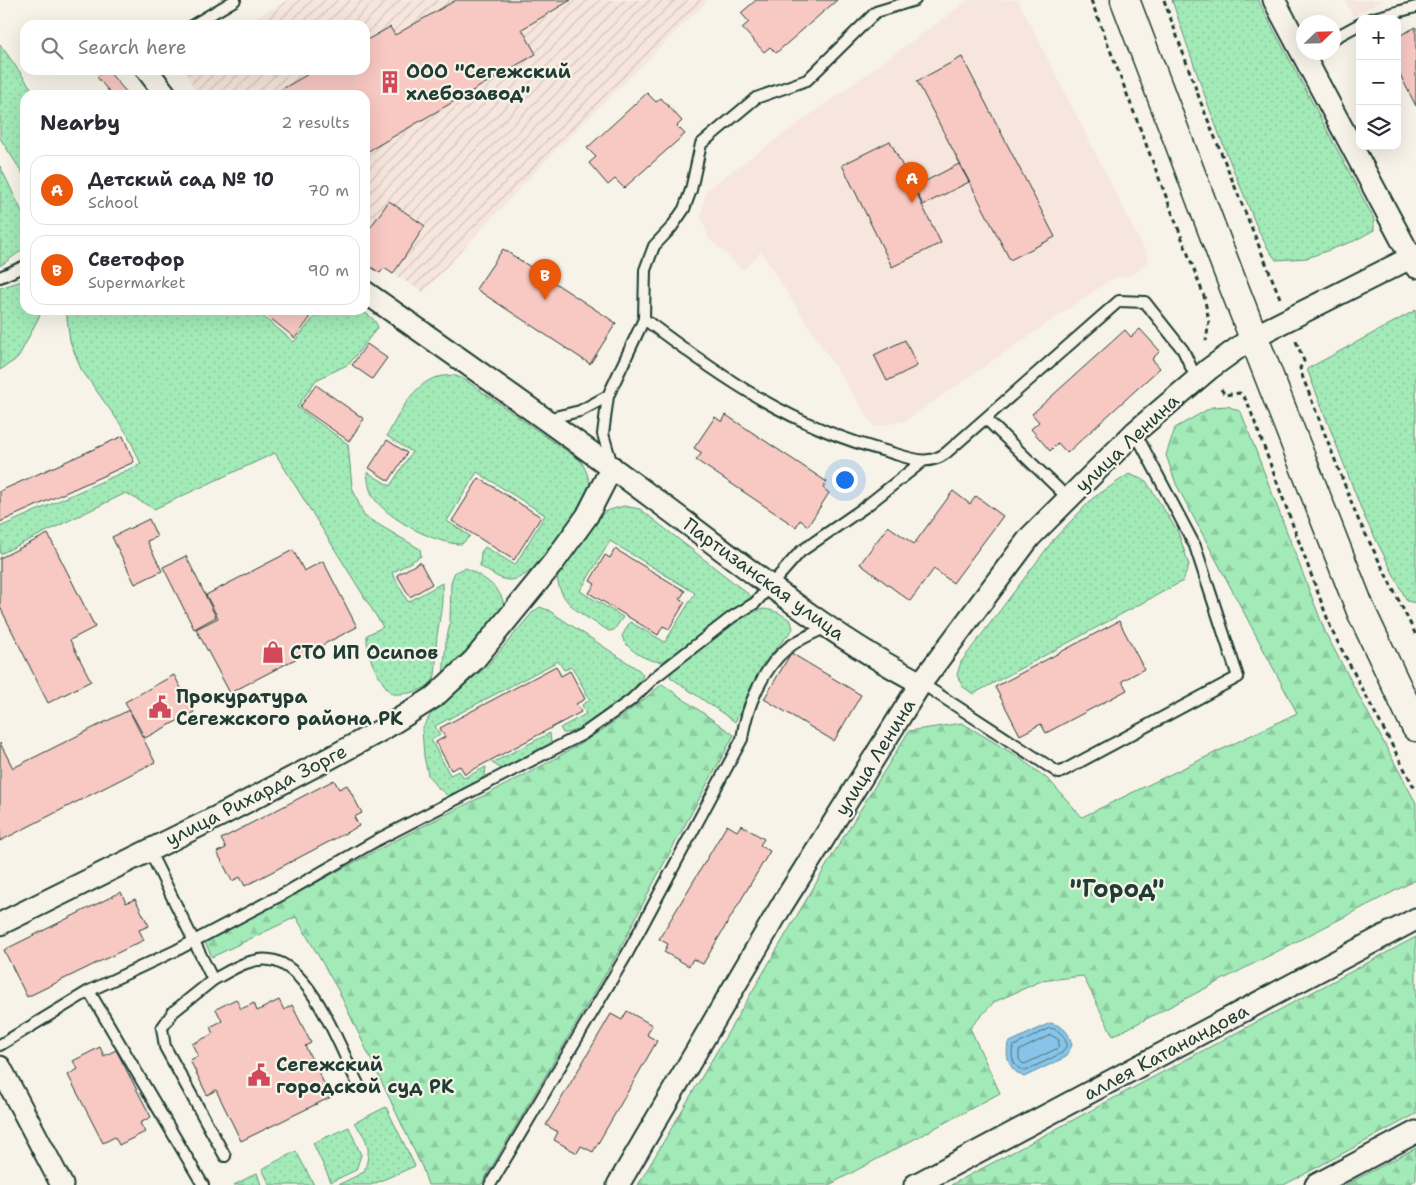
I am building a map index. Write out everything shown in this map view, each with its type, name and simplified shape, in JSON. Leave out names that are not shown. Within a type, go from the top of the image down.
[{"type":"street","points":[[1125,0],[1253,337],[1361,611],[1416,727]]},
{"type":"street","points":[[1274,0],[1296,38]]},
{"type":"street","points":[[1308,60],[1414,260]]},
{"type":"street","points":[[150,75],[162,90]]},
{"type":"street","name":"улица Ленина","points":[[618,1185],[782,905],[922,683],[1030,538],[1135,432],[1203,375],[1253,337],[1414,260]]},
{"type":"street","name":"Партизанская улица","points":[[370,296],[612,467],[827,627],[876,659],[922,683]]},
{"type":"street","name":"улица Рихарда Зорге","points":[[0,924],[330,758],[385,728],[434,697],[474,660],[553,563],[587,516],[612,467]]},
{"type":"street","name":"аллея Катанандова","points":[[915,1185],[1416,919]]},
{"type":"street","points":[[0,1067],[62,1185]]},
{"type":"street","points":[[1316,1185],[1416,1132]]},
{"type":"lane","points":[[201,20],[235,0]]},
{"type":"lane","points":[[612,467],[603,434],[608,396],[644,319],[645,270],[654,246],[671,228],[684,209],[691,190],[701,144],[756,98],[774,90],[807,80],[876,12],[915,0]]},
{"type":"lane","points":[[1385,15],[1416,7]]},
{"type":"lane","points":[[1341,34],[1356,26]]},
{"type":"lane","points":[[0,277],[20,268]]},
{"type":"lane","name":"улица Ленина","points":[[0,1045],[89,991],[285,893],[379,839],[583,734],[631,700],[655,677],[732,617],[755,603],[800,552],[864,507],[923,461],[937,460],[1119,301],[1145,302],[1203,375]]},
{"type":"lane","points":[[644,319],[703,364],[778,411],[859,444],[923,461]]},
{"type":"lane","points":[[544,419],[580,411],[608,396]]},
{"type":"lane","points":[[986,419],[1068,498]]},
{"type":"lane","points":[[922,683],[1059,772],[1238,677],[1195,546],[1135,432]]},
{"type":"lane","points":[[490,1185],[627,954],[742,739],[744,721],[770,668],[788,648],[827,627]]},
{"type":"lane","points":[[149,850],[213,980]]},
{"type":"lane","points":[[225,1156],[165,1047],[162,1028],[173,1012],[213,980],[251,961],[270,960],[288,967],[306,984],[318,1003],[358,1084]]},
{"type":"lane","points":[[89,991],[203,1185]]},
{"type":"path","points":[[1091,0],[1204,296],[1209,321],[1207,340],[1199,352],[1203,375],[1225,395],[1240,393],[1247,401],[1332,631],[1416,791]]},
{"type":"path","points":[[1164,0],[1201,103],[1304,361],[1300,368],[1302,378],[1358,519],[1416,635]]},
{"type":"shaded area","name":"ООО \"Сегежский хлебозавод\"","points":[[288,0],[708,0],[544,162],[423,292],[384,268],[380,273],[370,266],[370,90],[195,90],[187,75],[370,75],[370,20],[252,20]]},
{"type":"shaded area","points":[[969,0],[1018,0],[1149,259],[1135,274],[1112,279],[905,421],[874,427],[761,252],[743,270],[709,239],[701,216],[706,190]]},
{"type":"shaded area","points":[[1345,0],[1383,0],[1353,16]]},
{"type":"green space","points":[[1172,0],[1258,0],[1374,219],[1374,230],[1354,241],[1307,258],[1276,260],[1258,229],[1224,147]]},
{"type":"green space","points":[[0,44],[20,75],[32,90],[20,90],[20,169],[0,138]]},
{"type":"green space","points":[[0,166],[20,208],[20,252],[0,266]]},
{"type":"green space","points":[[20,282],[20,315],[40,315],[18,358],[0,370],[0,288]]},
{"type":"green space","points":[[1416,310],[1416,603],[1407,601],[1364,516],[1307,369]]},
{"type":"green space","points":[[67,315],[261,315],[294,342],[316,315],[368,315],[378,327],[349,364],[316,380],[297,407],[348,444],[352,487],[364,516],[420,549],[421,556],[392,573],[408,602],[442,583],[442,604],[436,641],[435,675],[429,685],[411,693],[392,694],[382,681],[371,659],[367,635],[383,627],[275,453],[154,509],[126,493],[0,554],[0,527],[141,464],[128,435],[81,369],[70,341]]},
{"type":"green space","points":[[453,375],[464,379],[581,461],[587,474],[590,483],[588,497],[576,519],[544,559],[521,577],[507,580],[491,573],[480,566],[481,552],[485,547],[515,565],[545,515],[477,472],[447,521],[470,536],[462,544],[440,540],[401,522],[381,506],[372,495],[367,472],[390,486],[412,452],[387,436],[410,397],[430,380]]},
{"type":"green space","points":[[1228,406],[1241,412],[1326,634],[1416,803],[1416,880],[1113,1036],[1083,976],[1041,981],[994,1002],[970,1028],[1000,1093],[829,1185],[638,1185],[838,846],[909,731],[962,723],[1017,756],[1050,781],[1082,817],[1297,713],[1176,484],[1166,455],[1175,428],[1212,407]]},
{"type":"green space","points":[[1129,474],[1146,481],[1178,532],[1189,565],[1183,581],[973,694],[962,686],[957,675],[961,662],[1054,539],[1093,498]]},
{"type":"green space","points":[[624,506],[640,509],[752,597],[664,661],[652,660],[639,655],[628,646],[622,636],[630,622],[665,642],[695,593],[610,541],[580,591],[623,617],[614,630],[609,631],[576,610],[563,596],[559,587],[557,577],[596,521],[606,511]]},
{"type":"green space","points":[[466,568],[492,584],[501,596],[504,610],[443,677],[446,641],[450,624],[451,582],[455,572]]},
{"type":"green space","points":[[540,607],[548,610],[639,670],[643,675],[639,682],[620,701],[594,720],[571,732],[563,733],[560,728],[586,714],[582,705],[590,700],[572,667],[564,670],[558,661],[435,726],[440,735],[431,740],[450,775],[459,771],[464,778],[486,767],[485,775],[477,783],[448,796],[436,786],[428,775],[424,756],[422,729],[431,714],[486,667],[533,612]]},
{"type":"green space","points":[[763,609],[775,611],[785,616],[791,621],[793,629],[763,664],[735,722],[670,677],[671,672],[726,628],[738,620]]},
{"type":"green space","points":[[662,684],[734,735],[656,878],[619,951],[481,1185],[428,1185],[422,1167],[338,990],[296,917],[212,957],[205,942],[550,761],[608,726]]},
{"type":"green space","points":[[550,733],[551,743],[548,747],[502,769],[492,763]]},
{"type":"green space","points":[[1416,937],[1416,1114],[1284,1185],[951,1185]]},
{"type":"green space","points":[[386,1107],[415,1166],[371,1185],[338,1185],[364,1172],[368,1158],[366,1141],[354,1123]]},
{"type":"green space","points":[[349,1127],[361,1155],[356,1170],[331,1182],[313,1143]]},
{"type":"green space","points":[[1416,1148],[1416,1180],[1407,1185],[1345,1185]]},
{"type":"green space","points":[[296,1151],[314,1185],[270,1185],[262,1169]]},
{"type":"green space","points":[[257,1173],[261,1185],[234,1185]]},
{"type":"water","points":[[1050,1023],[1065,1030],[1072,1045],[1066,1057],[1024,1077],[1015,1071],[1008,1059],[1008,1043]]},
{"type":"building","name":"ООО \"Сегежский хлебозавод\"","points":[[456,0],[571,0],[522,29],[536,54],[370,150],[370,90],[281,90],[306,75],[370,75],[370,38],[390,27],[395,35]]},
{"type":"building","points":[[756,0],[837,0],[776,53],[770,47],[764,52],[742,28],[749,22],[741,13]]},
{"type":"building","points":[[1416,27],[1416,106],[1401,77],[1401,35]]},
{"type":"building","points":[[962,57],[1055,237],[1010,260],[917,81]]},
{"type":"building","points":[[99,75],[111,75],[125,90],[108,90],[97,77]]},
{"type":"building","points":[[647,93],[656,102],[661,98],[682,121],[677,126],[685,134],[624,188],[615,179],[608,185],[589,163],[596,157],[587,148]]},
{"type":"building","points":[[890,141],[941,243],[892,267],[842,165]]},
{"type":"building","points":[[959,164],[969,182],[923,205],[914,187]]},
{"type":"building","points":[[389,201],[425,226],[393,274],[384,268],[380,273],[370,266],[370,228]]},
{"type":"building","points":[[503,249],[616,323],[590,364],[476,289]]},
{"type":"building","points":[[266,315],[306,315],[310,318],[295,338]]},
{"type":"building","points":[[1140,329],[1160,351],[1152,359],[1160,368],[1067,453],[1058,443],[1050,451],[1031,429],[1039,422],[1032,414],[1125,330],[1131,337]]},
{"type":"building","points":[[905,340],[917,366],[887,381],[874,355]]},
{"type":"building","points":[[367,344],[387,358],[372,379],[352,365]]},
{"type":"building","points":[[316,385],[364,419],[349,441],[300,407]]},
{"type":"building","points":[[726,415],[827,482],[823,488],[829,493],[808,526],[800,520],[796,527],[696,460],[702,453],[694,448],[715,417],[722,422]]},
{"type":"building","points":[[123,436],[134,462],[0,522],[0,491]]},
{"type":"building","points":[[387,440],[407,453],[389,481],[369,468]]},
{"type":"building","points":[[479,478],[541,517],[514,560],[452,521]]},
{"type":"building","points":[[953,491],[970,504],[976,496],[1003,516],[953,583],[934,569],[910,601],[860,564],[888,526],[914,544]]},
{"type":"building","points":[[149,519],[157,537],[147,541],[162,571],[135,584],[112,537]]},
{"type":"building","points":[[48,534],[95,627],[70,640],[91,681],[48,703],[0,607],[0,558]]},
{"type":"building","points":[[615,549],[685,591],[680,599],[685,602],[669,629],[663,626],[658,635],[589,593],[595,584],[590,581],[605,555],[610,558]]},
{"type":"building","points":[[293,550],[304,571],[323,561],[357,627],[230,693],[196,629],[218,618],[206,595]]},
{"type":"building","points":[[186,556],[216,617],[194,629],[163,567]]},
{"type":"building","points":[[420,562],[432,584],[410,597],[397,575]]},
{"type":"building","points":[[1119,621],[1144,669],[1122,681],[1127,690],[1046,733],[1041,724],[1020,735],[995,687]]},
{"type":"building","points":[[791,653],[861,695],[834,741],[764,699]]},
{"type":"building","points":[[556,666],[561,676],[570,671],[585,699],[576,704],[581,712],[465,774],[460,766],[451,770],[436,742],[445,737],[440,728]]},
{"type":"building","name":"Прокуратура Сегежского района РК","points":[[174,675],[194,712],[145,738],[125,702]]},
{"type":"building","points":[[129,710],[155,762],[0,841],[0,743],[13,768]]},
{"type":"building","points":[[334,780],[339,789],[347,785],[362,813],[354,817],[359,826],[245,886],[240,877],[232,881],[217,852],[226,848],[221,839]]},
{"type":"building","points":[[727,825],[737,831],[741,825],[764,839],[760,845],[770,851],[703,964],[693,959],[689,966],[664,952],[668,944],[659,939]]},
{"type":"building","points":[[121,892],[126,903],[135,899],[149,926],[139,930],[144,940],[27,997],[4,950]]},
{"type":"building","name":"Сегежский городской суд РК","points":[[236,999],[241,1009],[254,1003],[257,1011],[279,1000],[284,1010],[292,1005],[311,1043],[305,1046],[331,1097],[241,1141],[216,1090],[207,1095],[190,1060],[198,1056],[192,1044],[213,1034],[210,1027],[222,1021],[216,1009]]},
{"type":"building","points":[[627,1011],[652,1025],[647,1035],[657,1041],[593,1152],[581,1146],[577,1153],[554,1140],[558,1132],[546,1125],[611,1014],[622,1020]]},
{"type":"building","points":[[100,1047],[104,1056],[116,1050],[151,1117],[140,1123],[145,1132],[119,1145],[115,1137],[103,1143],[68,1075],[78,1069],[73,1061]]},
{"type":"place","name":"ООО \"Сегежский хлебозавод\"","points":[[390,82]]},
{"type":"place","name":"Детский сад № 10","points":[[912,203]]},
{"type":"place","name":"Светофор","points":[[545,300]]},
{"type":"place","name":"СТО ИП Осипов","points":[[273,652]]},
{"type":"place","name":"Прокуратура Сегежского района РК","points":[[160,707]]},
{"type":"place","name":"Сегежский городской суд РК","points":[[259,1075]]},
{"type":"district","name":"\"Город\"","points":[[1117,889]]}]
